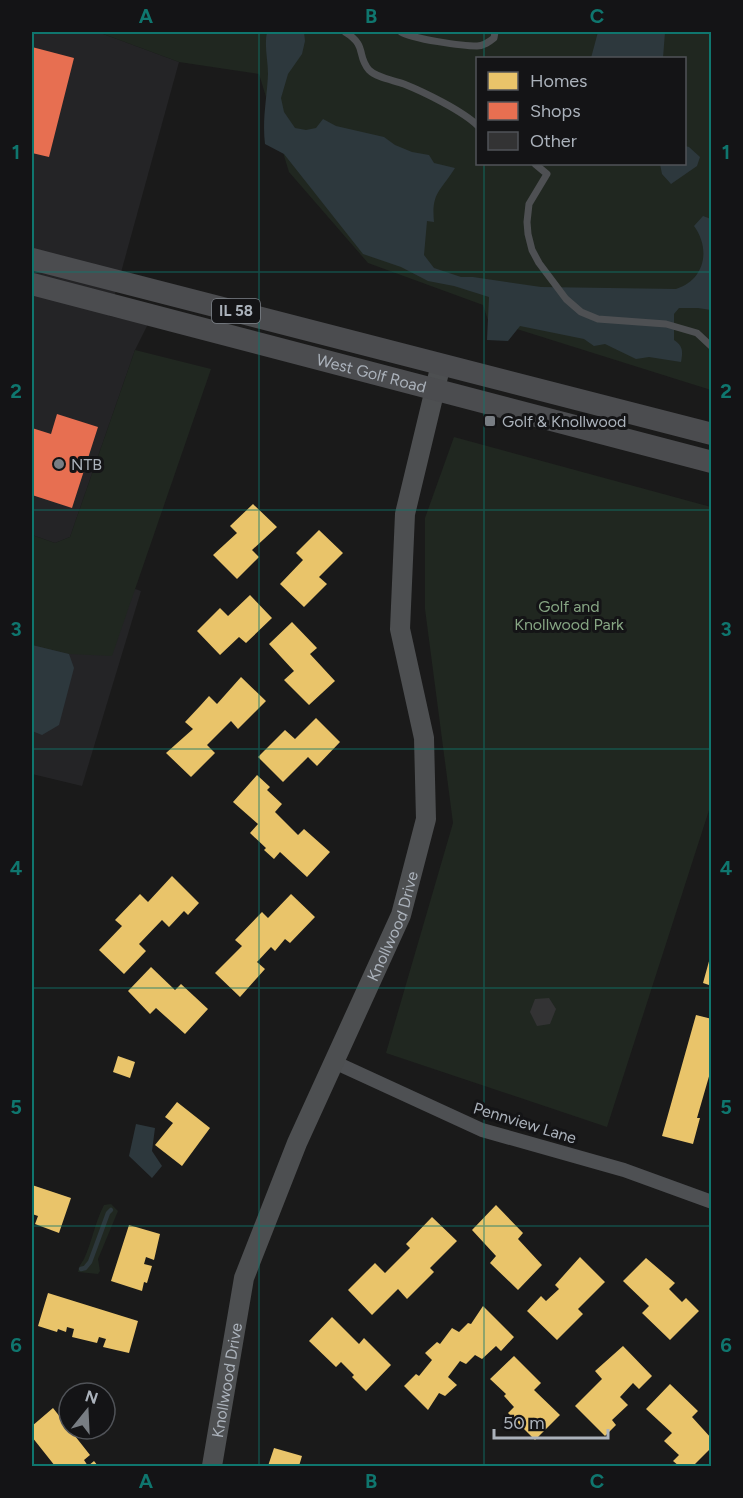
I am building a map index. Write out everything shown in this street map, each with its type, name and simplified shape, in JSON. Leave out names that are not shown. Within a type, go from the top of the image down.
[{"type":"main road","name":"West Golf Road","points":[[32,259],[711,434]]},
{"type":"main road","name":"West Golf Road","points":[[32,284],[711,462]]},
{"type":"street","name":"Knollwood Drive","points":[[212,1467],[244,1278],[297,1143],[401,915],[426,819],[424,738],[400,629],[405,514],[441,364]]},
{"type":"street","name":"Pennview Lane","points":[[334,1062],[482,1130],[624,1170],[711,1202]]},
{"type":"lane","points":[[345,32],[359,42],[363,60],[373,73],[406,85],[465,115],[476,125]]},
{"type":"lane","points":[[401,32],[479,46],[494,38],[495,32]]},
{"type":"lane","points":[[536,165],[547,174],[529,204],[527,222],[532,250],[557,288],[581,312],[598,320],[651,322],[697,333],[711,347]]},
{"type":"shaded area","points":[[32,32],[98,32],[179,62],[109,316],[148,324],[135,350],[70,537],[55,543],[32,535]]},
{"type":"shaded area","points":[[267,32],[304,32],[305,41],[302,54],[288,74],[281,98],[284,112],[295,128],[306,130],[316,128],[323,119],[336,126],[384,137],[395,145],[412,152],[429,155],[434,163],[455,168],[436,198],[433,212],[434,222],[427,221],[424,255],[434,268],[461,277],[541,287],[676,289],[686,285],[699,271],[703,254],[702,244],[694,226],[703,216],[711,219],[711,310],[679,308],[674,314],[674,340],[682,349],[681,362],[649,357],[636,359],[605,344],[594,346],[584,339],[520,326],[508,341],[487,340],[489,297],[428,281],[401,267],[363,254],[284,154],[265,144]]},
{"type":"shaded area","points":[[598,32],[665,32],[663,57],[591,57]]},
{"type":"shaded area","points":[[686,146],[700,157],[697,166],[671,184],[662,174],[660,165],[686,165]]},
{"type":"shaded area","points":[[32,553],[141,591],[82,786],[32,774]]},
{"type":"shaded area","points":[[32,645],[69,654],[74,668],[59,725],[42,735],[32,731]]},
{"type":"shaded area","points":[[136,1124],[155,1128],[152,1151],[162,1166],[152,1178],[129,1156]]},
{"type":"green space","points":[[98,32],[711,32],[711,390],[488,320],[483,305],[368,263],[289,172],[259,74],[179,62]]},
{"type":"green space","points":[[135,350],[211,369],[112,656],[69,654],[32,645],[32,535],[55,543],[70,537]]},
{"type":"green space","name":"Golf and Knollwood Park","points":[[454,437],[711,507],[711,804],[607,1127],[386,1053],[453,823],[425,609],[425,518]]},
{"type":"green space","points":[[111,1204],[118,1211],[98,1259],[100,1271],[98,1274],[78,1272],[104,1205]]},
{"type":"building: Homes","points":[[253,504],[277,527],[252,550],[259,557],[237,579],[213,555],[237,533],[230,526]]},
{"type":"building: Homes","points":[[319,530],[343,553],[319,577],[327,584],[304,607],[280,584],[303,560],[296,553]]},
{"type":"building: Homes","points":[[250,595],[272,618],[246,643],[239,637],[220,655],[197,631],[220,608],[228,616]]},
{"type":"building: Homes","points":[[292,622],[317,648],[310,654],[335,681],[309,705],[284,680],[294,671],[269,644]]},
{"type":"building: Homes","points":[[241,677],[266,701],[238,729],[231,721],[207,745],[215,753],[191,777],[166,753],[193,729],[185,722],[209,696],[217,704]]},
{"type":"building: Homes","points":[[316,718],[340,742],[317,766],[308,757],[283,782],[258,757],[285,730],[295,739]]},
{"type":"building: Homes","points":[[257,775],[270,787],[267,790],[282,804],[275,812],[298,835],[304,829],[330,852],[307,877],[280,852],[274,859],[264,850],[266,848],[250,833],[258,824],[233,802]]},
{"type":"building: Homes","points":[[172,876],[199,903],[188,915],[184,911],[169,927],[162,920],[139,944],[146,951],[124,974],[99,950],[122,926],[115,920],[140,894],[148,902]]},
{"type":"building: Homes","points":[[291,894],[315,917],[290,943],[285,939],[275,951],[271,947],[257,962],[265,969],[240,997],[215,973],[242,946],[235,940],[262,912],[268,918]]},
{"type":"building: Homes","points":[[712,954],[712,986],[703,983]]},
{"type":"building: Homes","points":[[151,967],[175,990],[181,984],[208,1009],[185,1034],[156,1008],[150,1014],[128,991]]},
{"type":"building: Homes","points":[[696,1015],[712,1019],[712,1066],[697,1118],[700,1118],[693,1144],[662,1136]]},
{"type":"building: Homes","points":[[118,1056],[135,1062],[130,1078],[113,1072]]},
{"type":"building: Homes","points":[[177,1102],[210,1128],[182,1166],[155,1145],[173,1123],[165,1117]]},
{"type":"building: Homes","points":[[32,1185],[71,1198],[59,1233],[35,1224],[38,1216],[32,1214]]},
{"type":"building: Homes","points":[[496,1205],[523,1233],[518,1239],[542,1265],[518,1290],[490,1263],[496,1256],[472,1230]]},
{"type":"building: Homes","points":[[432,1217],[457,1241],[430,1268],[434,1272],[407,1299],[398,1289],[372,1315],[348,1290],[375,1263],[385,1273],[410,1248],[406,1244]]},
{"type":"building: Homes","points":[[129,1225],[160,1234],[154,1260],[146,1257],[144,1264],[152,1266],[142,1291],[111,1281]]},
{"type":"building: Homes","points":[[580,1257],[605,1282],[578,1309],[583,1314],[557,1340],[527,1311],[541,1296],[546,1301],[559,1289],[555,1285]]},
{"type":"building: Homes","points":[[646,1258],[675,1283],[669,1289],[682,1302],[686,1298],[699,1311],[670,1340],[642,1313],[649,1306],[623,1281]]},
{"type":"building: Homes","points":[[48,1293],[138,1321],[129,1353],[103,1347],[106,1339],[99,1337],[97,1343],[72,1337],[74,1329],[67,1327],[66,1332],[58,1329],[57,1332],[38,1326]]},
{"type":"building: Homes","points":[[483,1306],[514,1337],[501,1351],[496,1346],[482,1359],[475,1355],[466,1364],[460,1361],[448,1377],[457,1385],[445,1396],[439,1393],[428,1410],[404,1386],[416,1374],[419,1376],[432,1360],[425,1353],[437,1342],[440,1344],[452,1328],[459,1332],[468,1323],[471,1324]]},
{"type":"building: Homes","points":[[332,1317],[359,1344],[364,1338],[391,1365],[366,1391],[341,1362],[336,1367],[309,1341]]},
{"type":"building: Homes","points":[[623,1346],[652,1376],[639,1389],[633,1383],[620,1397],[628,1405],[612,1420],[616,1425],[605,1436],[575,1406],[602,1379],[595,1371]]},
{"type":"building: Homes","points":[[514,1356],[541,1383],[534,1390],[560,1415],[535,1440],[508,1413],[514,1407],[504,1396],[506,1394],[490,1379]]},
{"type":"building: Homes","points":[[670,1384],[698,1411],[692,1417],[712,1439],[712,1447],[693,1466],[679,1466],[673,1461],[679,1455],[664,1441],[672,1433],[646,1409]]},
{"type":"building: Homes","points":[[53,1408],[57,1413],[57,1441],[79,1441],[90,1455],[84,1460],[88,1466],[55,1466],[32,1437],[32,1426]]},
{"type":"building: Homes","points":[[274,1448],[302,1456],[299,1466],[268,1466]]},
{"type":"building: Homes","points":[[94,1461],[98,1466],[88,1466]]},
{"type":"building: Shops","points":[[32,47],[74,58],[49,157],[32,153]]},
{"type":"building: Shops","name":"NTB","points":[[57,414],[98,427],[72,508],[32,495],[32,428],[51,434]]},
{"type":"building: Other","points":[[549,998],[556,1009],[550,1024],[537,1026],[530,1012],[535,999]]},
{"type":"waterway","points":[[81,1269],[90,1262],[111,1210]]},
{"type":"place","name":"Golf & Knollwood","points":[[490,421]]},
{"type":"place","name":"NTB","points":[[59,464]]}]
